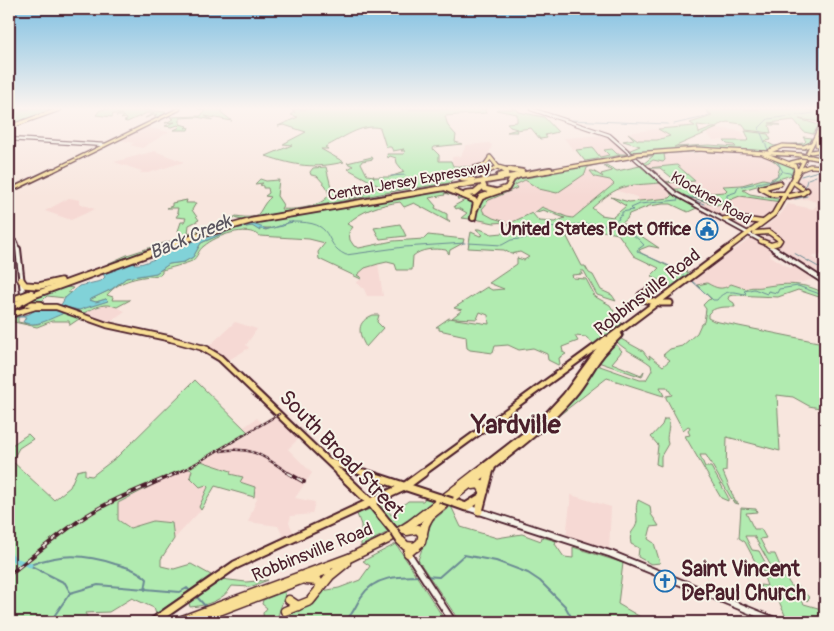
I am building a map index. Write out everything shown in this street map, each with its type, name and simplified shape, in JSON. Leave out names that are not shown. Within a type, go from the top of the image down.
[{"type":"highway","name":"Robbinsville Road","points":[[793,183],[802,170],[814,138]]},
{"type":"highway","points":[[817,138],[817,145],[825,150]]},
{"type":"highway","name":"Robbinsville Road","points":[[749,233],[779,213],[796,175],[817,138]]},
{"type":"highway","points":[[740,150],[769,151],[783,146],[811,144]]},
{"type":"highway","points":[[807,156],[786,151],[782,148],[789,146],[806,150],[810,164],[825,167]]},
{"type":"highway","name":"Central Jersey Expressway","points":[[31,294],[188,237],[240,222],[411,192],[482,182],[547,169],[671,150],[740,150],[807,156]]},
{"type":"highway","points":[[740,150],[762,153],[796,167],[796,175]]},
{"type":"highway","name":"Central Jersey Expressway","points":[[656,152],[740,150]]},
{"type":"highway","points":[[825,150],[807,156],[792,163],[779,157],[783,155],[807,156],[825,158]]},
{"type":"highway","points":[[411,192],[451,183],[460,174],[484,165],[490,157],[493,163],[513,171],[547,169]]},
{"type":"highway","points":[[802,170],[810,166],[825,167]]},
{"type":"highway","points":[[482,182],[485,189],[493,191],[508,186],[502,181],[482,182],[465,180],[460,175],[476,170],[482,172],[484,177],[488,170],[495,167],[503,168],[507,171],[505,174],[482,182]]},
{"type":"highway","points":[[475,209],[481,197],[507,188],[514,178],[547,169]]},
{"type":"highway","points":[[793,183],[805,189],[803,193],[788,195],[772,194],[761,189],[763,186],[793,183]]},
{"type":"highway","points":[[411,192],[441,189],[457,192],[475,201],[473,218]]},
{"type":"highway","name":"Central Jersey Expressway","points":[[31,294],[224,228],[276,216],[411,192]]},
{"type":"highway","name":"Robbinsville Road","points":[[177,622],[346,563],[407,531],[528,440],[560,409],[599,355],[624,330],[765,221],[777,211],[788,195]]},
{"type":"highway","points":[[724,219],[732,217],[755,222],[765,221]]},
{"type":"highway","points":[[749,233],[771,232],[780,240],[772,245],[761,241]]},
{"type":"highway","points":[[21,280],[25,285],[36,287],[125,260]]},
{"type":"highway","points":[[9,303],[68,278]]},
{"type":"highway","points":[[646,292],[640,295],[642,299],[648,302],[670,303]]},
{"type":"highway","points":[[9,303],[31,294]]},
{"type":"highway","name":"Robbinsville Road","points":[[190,622],[209,612],[350,558],[410,525],[541,423],[566,396],[589,363],[611,337],[659,302]]},
{"type":"highway","points":[[624,330],[628,323]]},
{"type":"highway","points":[[596,346],[611,337]]},
{"type":"highway","points":[[528,440],[536,441]]},
{"type":"highway","points":[[466,488],[478,483],[483,486],[484,494]]},
{"type":"highway","points":[[408,553],[418,546],[424,537],[425,524],[431,514]]},
{"type":"highway","points":[[407,531],[418,529],[424,537]]},
{"type":"highway","points":[[400,540],[410,548],[418,546]]},
{"type":"highway","points":[[285,611],[307,603],[316,595],[330,576],[346,563]]},
{"type":"highway","points":[[297,581],[314,579],[318,581],[320,587],[316,595]]},
{"type":"highway","points":[[289,600],[298,606]]},
{"type":"main road","points":[[9,191],[119,138]]},
{"type":"main road","name":"Klockner Road","points":[[613,138],[672,191],[749,233]]},
{"type":"main road","points":[[9,139],[105,145]]},
{"type":"main road","points":[[749,233],[825,282]]},
{"type":"main road","points":[[9,238],[18,247],[23,293],[28,302],[45,305]]},
{"type":"main road","points":[[9,303],[21,300],[23,293]]},
{"type":"main road","name":"South Broad Street","points":[[9,303],[45,305],[64,309],[107,326],[204,346],[222,358],[371,503],[394,531],[453,622]]},
{"type":"main road","points":[[15,313],[27,307],[28,305],[24,303]]},
{"type":"main road","name":"South Broad Street","points":[[9,315],[35,307],[55,307]]},
{"type":"main road","points":[[158,620],[193,593],[235,565],[404,487],[596,346]]},
{"type":"main road","points":[[584,356],[589,357],[589,363]]},
{"type":"main road","points":[[321,455],[330,452]]},
{"type":"main road","points":[[327,460],[340,466],[468,506],[625,559],[778,622]]},
{"type":"main road","points":[[340,466],[339,469],[342,475]]},
{"type":"main road","points":[[479,510],[488,475],[494,466]]},
{"type":"main road","points":[[468,506],[484,494]]},
{"type":"main road","points":[[417,568],[413,557],[418,546]]},
{"type":"shaded area","points":[[158,138],[142,148],[130,145],[134,143],[119,140]]},
{"type":"shaded area","points":[[564,138],[610,138],[628,153],[617,154],[612,149],[604,150],[609,156],[600,157],[595,150],[588,148],[573,150]]},
{"type":"shaded area","points":[[633,138],[685,138],[681,140],[636,141]]},
{"type":"shaded area","points":[[711,138],[746,139],[740,141]]},
{"type":"shaded area","points":[[489,143],[492,145],[486,163],[473,167],[453,166],[452,157],[461,156],[466,145]]},
{"type":"shaded area","points":[[155,151],[184,162],[148,173],[140,173],[142,171],[114,162]]},
{"type":"shaded area","points":[[712,152],[765,155],[778,164],[780,167],[779,172],[772,179],[763,179],[742,185],[727,185],[723,186],[727,190],[725,192],[711,193],[684,187],[672,189],[665,183],[695,180],[677,165],[648,168],[645,165],[653,160],[657,162],[663,154]]},
{"type":"shaded area","points":[[586,170],[590,171],[595,177],[611,180],[615,184],[573,218],[542,207],[508,224],[475,222],[476,211],[485,198],[514,184],[528,178],[556,192]]},
{"type":"shaded area","points":[[825,171],[825,253],[811,257],[825,265],[825,279],[756,234],[780,215],[788,204],[813,209],[817,205],[816,202],[807,199],[789,200],[801,176],[807,179]]},
{"type":"shaded area","points":[[660,183],[668,189],[671,198],[638,201],[637,197],[615,190],[628,185]]},
{"type":"shaded area","points":[[736,196],[781,202],[773,213],[748,231],[685,198],[697,199],[717,205],[727,202]]},
{"type":"shaded area","points":[[69,198],[80,200],[80,204],[95,209],[71,220],[45,211]]},
{"type":"shaded area","points":[[751,238],[778,252],[769,255],[790,268],[799,266],[818,278],[794,284],[768,285],[760,288],[750,287],[746,289],[731,284],[723,288],[717,288],[707,283],[697,285],[691,282]]},
{"type":"shaded area","points":[[378,264],[383,296],[367,296],[364,289],[356,283],[362,278],[357,275],[365,268]]},
{"type":"shaded area","points":[[109,304],[125,311],[108,323],[83,314],[96,307]]},
{"type":"shaded area","points":[[235,322],[257,329],[246,345],[249,348],[227,361],[208,347]]},
{"type":"shaded area","points":[[276,416],[299,438],[288,449],[312,473],[295,498],[315,502],[312,514],[291,516],[289,523],[296,537],[286,542],[278,526],[248,522],[257,498],[254,497],[255,487],[240,482],[229,474],[231,471],[200,461],[249,433],[244,427],[257,418],[263,424]]},
{"type":"shaded area","points":[[186,468],[192,470],[208,487],[199,506],[201,510],[174,539],[172,523],[153,521],[130,528],[118,520],[118,503]]},
{"type":"shaded area","points":[[571,495],[611,507],[609,551],[566,537]]},
{"type":"green space","points":[[294,138],[341,138],[325,147],[328,149],[321,149],[344,162],[314,166],[286,162],[266,156],[292,145],[283,144]]},
{"type":"green space","points":[[383,138],[456,138],[455,142],[462,144],[434,147],[433,149],[439,155],[439,161],[451,161],[453,166],[473,167],[486,163],[459,173],[449,183],[242,220],[233,218],[236,216],[256,216],[271,197],[265,196],[269,193],[268,188],[263,188],[260,185],[263,183],[255,184],[260,179],[266,181],[279,180],[277,196],[283,205],[281,209],[306,207],[320,203],[329,195],[326,186],[317,176],[311,175],[310,172],[313,168],[326,167],[331,187],[338,195],[338,199],[358,197],[379,186],[348,169],[353,166],[347,163],[372,157],[373,159],[362,161],[361,163],[367,175],[390,177],[404,172],[397,163],[396,158],[390,156],[388,158],[387,154],[404,154],[405,151],[401,151],[404,149],[393,151],[391,147],[386,147]]},
{"type":"green space","points":[[633,138],[657,140],[693,138],[674,147],[709,145],[736,147],[724,141],[770,138],[771,140],[765,141],[774,146],[804,143],[806,141],[804,138],[812,138],[806,150],[788,145],[769,151],[684,148],[632,153],[628,151],[640,146],[623,141]]},
{"type":"green space","points":[[593,148],[600,157],[609,155],[604,150],[612,149],[617,154],[628,154],[585,161],[576,150]]},
{"type":"green space","points":[[689,151],[702,152],[664,154],[665,160],[663,162],[653,160],[646,165],[643,164],[653,156],[636,156]]},
{"type":"green space","points":[[731,151],[762,154],[702,152]]},
{"type":"green space","points":[[762,154],[782,155],[778,157],[794,167],[795,171],[792,175],[775,180],[771,179],[777,176],[780,167]]},
{"type":"green space","points":[[632,157],[591,166],[587,168],[585,174],[557,193],[539,189],[525,180],[515,185],[517,188],[487,201],[482,209],[484,213],[493,218],[506,222],[494,223],[475,219],[480,199],[504,190],[516,177]]},
{"type":"green space","points":[[606,165],[617,171],[640,166],[660,183],[623,187],[617,190],[592,208],[601,215],[613,217],[626,206],[611,197],[629,202],[670,198],[672,196],[668,189],[697,208],[688,212],[671,204],[649,206],[629,214],[622,223],[659,248],[649,246],[639,250],[641,253],[678,271],[681,268],[690,274],[672,287],[651,276],[659,268],[634,256],[618,234],[588,228],[585,230],[571,230],[567,237],[582,266],[585,266],[589,273],[593,275],[601,290],[612,295],[616,301],[597,295],[584,271],[581,271],[583,274],[572,275],[573,278],[586,279],[594,294],[592,295],[610,305],[622,324],[595,345],[586,337],[575,336],[578,341],[562,347],[563,352],[566,354],[559,358],[560,364],[558,365],[548,360],[547,354],[533,348],[519,350],[508,345],[495,346],[493,353],[470,350],[467,348],[466,336],[439,330],[439,327],[436,327],[449,318],[489,324],[488,315],[480,312],[477,319],[452,318],[462,310],[454,308],[487,287],[492,290],[504,289],[489,283],[517,264],[517,258],[524,260],[529,257],[520,252],[511,254],[504,250],[468,248],[471,232],[480,236],[483,235],[476,229],[492,234],[513,230],[508,224],[532,213],[539,221],[555,222],[565,218],[543,210],[534,213],[542,207],[573,218],[614,184],[610,180],[595,177],[590,171],[603,177],[601,174],[612,171],[603,166]]},
{"type":"green space","points":[[677,165],[695,181],[665,183],[676,181],[660,168],[648,168]]},
{"type":"green space","points":[[763,179],[774,181],[743,190],[750,194],[778,199],[781,202],[740,196],[717,205],[697,199],[685,198],[672,189],[681,189],[683,187],[711,193],[725,192],[727,190],[723,186],[742,185]]},
{"type":"green space","points":[[457,187],[457,191],[474,202],[470,219],[461,218],[467,213],[458,208],[456,209],[454,206],[465,200],[457,199],[459,197],[444,193],[445,195],[429,198],[436,206],[435,208],[447,214],[449,222],[414,203],[404,207],[400,202],[372,209],[359,215],[347,224],[353,227],[349,232],[350,240],[354,246],[359,248],[393,241],[424,239],[428,235],[464,239],[463,243],[450,250],[449,254],[446,250],[437,249],[424,250],[416,254],[413,256],[412,270],[397,270],[395,264],[387,262],[365,268],[357,275],[361,279],[319,259],[318,252],[325,243],[309,239],[260,236],[247,231],[240,231],[216,238],[202,248],[192,261],[162,270],[160,275],[138,278],[118,285],[107,295],[113,297],[112,300],[130,300],[117,307],[104,305],[84,313],[65,307],[79,310],[107,301],[106,299],[96,302],[89,300],[112,289],[126,278],[156,273],[169,264],[184,262],[193,257],[201,243],[233,229],[252,226],[258,228],[255,225],[235,227]]},
{"type":"green space","points":[[187,200],[186,203],[196,203],[192,210],[199,220],[189,225],[188,233],[218,226],[107,264],[127,255],[183,237],[184,235],[178,231],[181,222],[184,222],[186,218],[176,217],[179,213],[177,212],[178,208],[167,208],[172,206],[172,203]]},
{"type":"green space","points":[[400,224],[406,236],[380,239],[374,228]]},
{"type":"green space","points":[[70,283],[67,287],[73,288],[68,292],[72,293],[65,298],[47,296],[41,302],[27,299]]},
{"type":"green space","points":[[707,283],[719,288],[725,288],[731,284],[746,289],[794,284],[810,287],[825,294],[825,299],[798,290],[778,297],[733,295],[729,296],[728,299],[734,303],[735,307],[717,308],[708,314],[708,318],[714,321],[823,343],[825,347],[825,409],[809,406],[793,397],[777,395],[780,451],[727,437],[726,471],[723,472],[735,501],[739,504],[734,503],[706,455],[700,455],[705,467],[711,467],[728,497],[728,501],[721,498],[685,436],[690,435],[688,431],[690,427],[688,426],[683,430],[666,398],[666,396],[672,395],[667,387],[660,387],[664,396],[607,378],[557,417],[578,393],[597,365],[640,380],[646,380],[652,370],[651,365],[617,342],[622,334],[624,335],[621,339],[643,351],[649,359],[649,355],[663,366],[670,360],[663,355],[670,349],[682,346],[697,333],[704,322],[706,309],[703,305],[711,299],[697,285]]},
{"type":"green space","points":[[36,308],[18,315],[18,322],[38,324],[63,312],[86,321],[79,319],[70,325],[69,321],[52,321],[37,327],[14,322],[9,323],[9,315]]},
{"type":"green space","points":[[379,315],[377,322],[383,328],[366,347],[361,337],[360,328],[367,318]]},
{"type":"green space","points":[[614,342],[622,351],[612,363],[641,375],[644,371],[642,377],[598,362]]},
{"type":"green space","points":[[195,380],[249,433],[201,461],[231,471],[230,474],[243,477],[240,482],[255,487],[254,497],[215,486],[201,510],[199,507],[208,487],[206,485],[200,487],[190,477],[192,470],[186,468],[118,503],[118,520],[130,528],[153,521],[172,523],[174,539],[161,559],[161,566],[174,569],[191,564],[211,575],[156,614],[154,608],[132,598],[109,612],[85,613],[90,622],[9,622],[9,447],[28,434],[33,439],[19,448],[12,461],[54,500],[70,487],[77,471],[85,469],[85,475],[92,476],[117,457]]},
{"type":"green space","points":[[664,419],[668,419],[669,422],[668,444],[661,456],[661,466],[656,464],[658,445],[651,437],[662,425]]},
{"type":"green space","points":[[425,498],[435,501],[397,527],[379,505],[384,502],[391,515],[408,501],[423,501]]},
{"type":"green space","points":[[638,500],[650,506],[651,514],[659,526],[651,527],[648,539],[654,543],[660,563],[651,564],[638,557],[639,548],[631,544],[631,533],[637,521],[636,508]]},
{"type":"green space","points":[[451,506],[461,527],[497,538],[522,534],[541,541],[542,537],[556,541],[555,544],[564,557],[573,558],[573,547],[623,563],[618,604],[649,622],[460,622],[418,560],[432,521]]},
{"type":"green space","points":[[741,508],[756,509],[757,512],[746,513],[754,529],[761,529],[766,538],[760,539],[768,554],[775,554],[783,573],[775,573],[754,536],[745,536],[752,550],[759,551],[771,573],[760,571],[745,542],[739,538]]},
{"type":"green space","points":[[370,509],[388,532],[361,546],[361,525],[357,514]]},
{"type":"green space","points":[[396,544],[446,622],[286,622],[289,612],[316,602],[322,591],[339,588],[360,580],[370,566],[363,561]]},
{"type":"green space","points":[[764,577],[786,578],[792,587],[797,586],[810,598],[807,601],[800,595],[798,596],[804,604],[825,610],[825,622],[788,622],[778,599],[762,592],[760,585],[767,586]]},
{"type":"green space","points":[[221,579],[246,582],[268,580],[250,587],[232,586],[219,599],[190,607],[189,603]]},
{"type":"green space","points":[[286,591],[276,622],[264,622],[263,613],[267,608],[262,604],[263,600]]},
{"type":"water","points":[[252,224],[267,229],[259,229],[260,231],[252,226],[233,229],[201,243],[193,257],[184,262],[169,264],[156,273],[126,278],[112,289],[89,300],[96,302],[106,299],[108,301],[79,310],[65,307],[60,310],[63,312],[62,314],[33,324],[23,322],[26,317],[18,317],[29,314],[37,309],[54,309],[61,305],[65,298],[79,286],[101,281],[105,277],[104,271],[128,262],[135,264],[145,263],[155,259],[164,250],[177,248],[180,244],[235,227]]},
{"type":"waterway","points":[[763,138],[768,150]]},
{"type":"waterway","points":[[777,161],[783,172]]},
{"type":"waterway","points":[[801,176],[825,169]]},
{"type":"waterway","points":[[773,180],[782,172]]},
{"type":"waterway","points":[[784,172],[794,174]]},
{"type":"waterway","points":[[391,176],[405,175]]},
{"type":"waterway","points":[[808,179],[816,176]]},
{"type":"waterway","points":[[680,195],[704,200],[722,201],[727,200],[727,195],[736,192],[738,187],[772,180]]},
{"type":"waterway","points":[[805,187],[807,180]]},
{"type":"waterway","points":[[607,225],[619,219],[618,217],[622,215],[622,212],[633,210],[631,208],[640,204],[678,200],[677,196]]},
{"type":"waterway","points":[[795,199],[807,196]]},
{"type":"waterway","points":[[696,201],[704,204]]},
{"type":"waterway","name":"Back Creek","points":[[292,222],[317,225],[323,229],[333,245],[346,255],[404,247],[465,243]]},
{"type":"waterway","name":"Back Creek","points":[[468,243],[502,245],[511,240],[527,238],[533,232],[543,229],[578,224],[602,225],[614,227],[635,237],[644,245],[637,250],[638,252],[674,268],[686,277]]},
{"type":"waterway","points":[[794,253],[822,269]]},
{"type":"waterway","name":"Back Creek","points":[[692,281],[713,300],[717,300],[723,294],[729,292],[744,294],[746,293],[744,291],[754,289],[767,294],[768,291],[777,293],[779,289],[798,286],[825,296]]},
{"type":"waterway","name":"Back Creek","points":[[9,318],[19,317]]},
{"type":"waterway","points":[[9,554],[15,560],[30,565]]},
{"type":"waterway","points":[[425,576],[439,577],[464,555],[496,561],[528,573],[540,581],[565,606],[574,622]]},
{"type":"waterway","points":[[30,565],[52,558],[72,556],[93,558],[140,573],[147,579],[145,589]]},
{"type":"waterway","points":[[31,566],[65,583],[70,592]]},
{"type":"waterway","points":[[343,622],[352,614],[366,590],[373,585],[396,577],[421,576]]},
{"type":"waterway","points":[[50,622],[70,593],[98,585],[145,589]]},
{"type":"waterway","points":[[145,589],[180,592],[187,588],[191,592]]},
{"type":"waterway","points":[[196,596],[207,608]]},
{"type":"waterway","points":[[211,619],[214,622]]},
{"type":"railway","points":[[174,474],[188,468],[279,414]]},
{"type":"railway","points":[[221,451],[242,450],[258,454],[290,474]]},
{"type":"railway","points":[[9,575],[56,537],[86,516],[119,498],[177,473]]},
{"type":"railway","points":[[288,473],[304,482]]},
{"type":"place","name":"United States Post Office","points":[[707,229]]},
{"type":"place","name":"Saint Vincent DePaul Church","points":[[665,581]]},
{"type":"district","name":"Yardville","points":[[516,424]]}]
